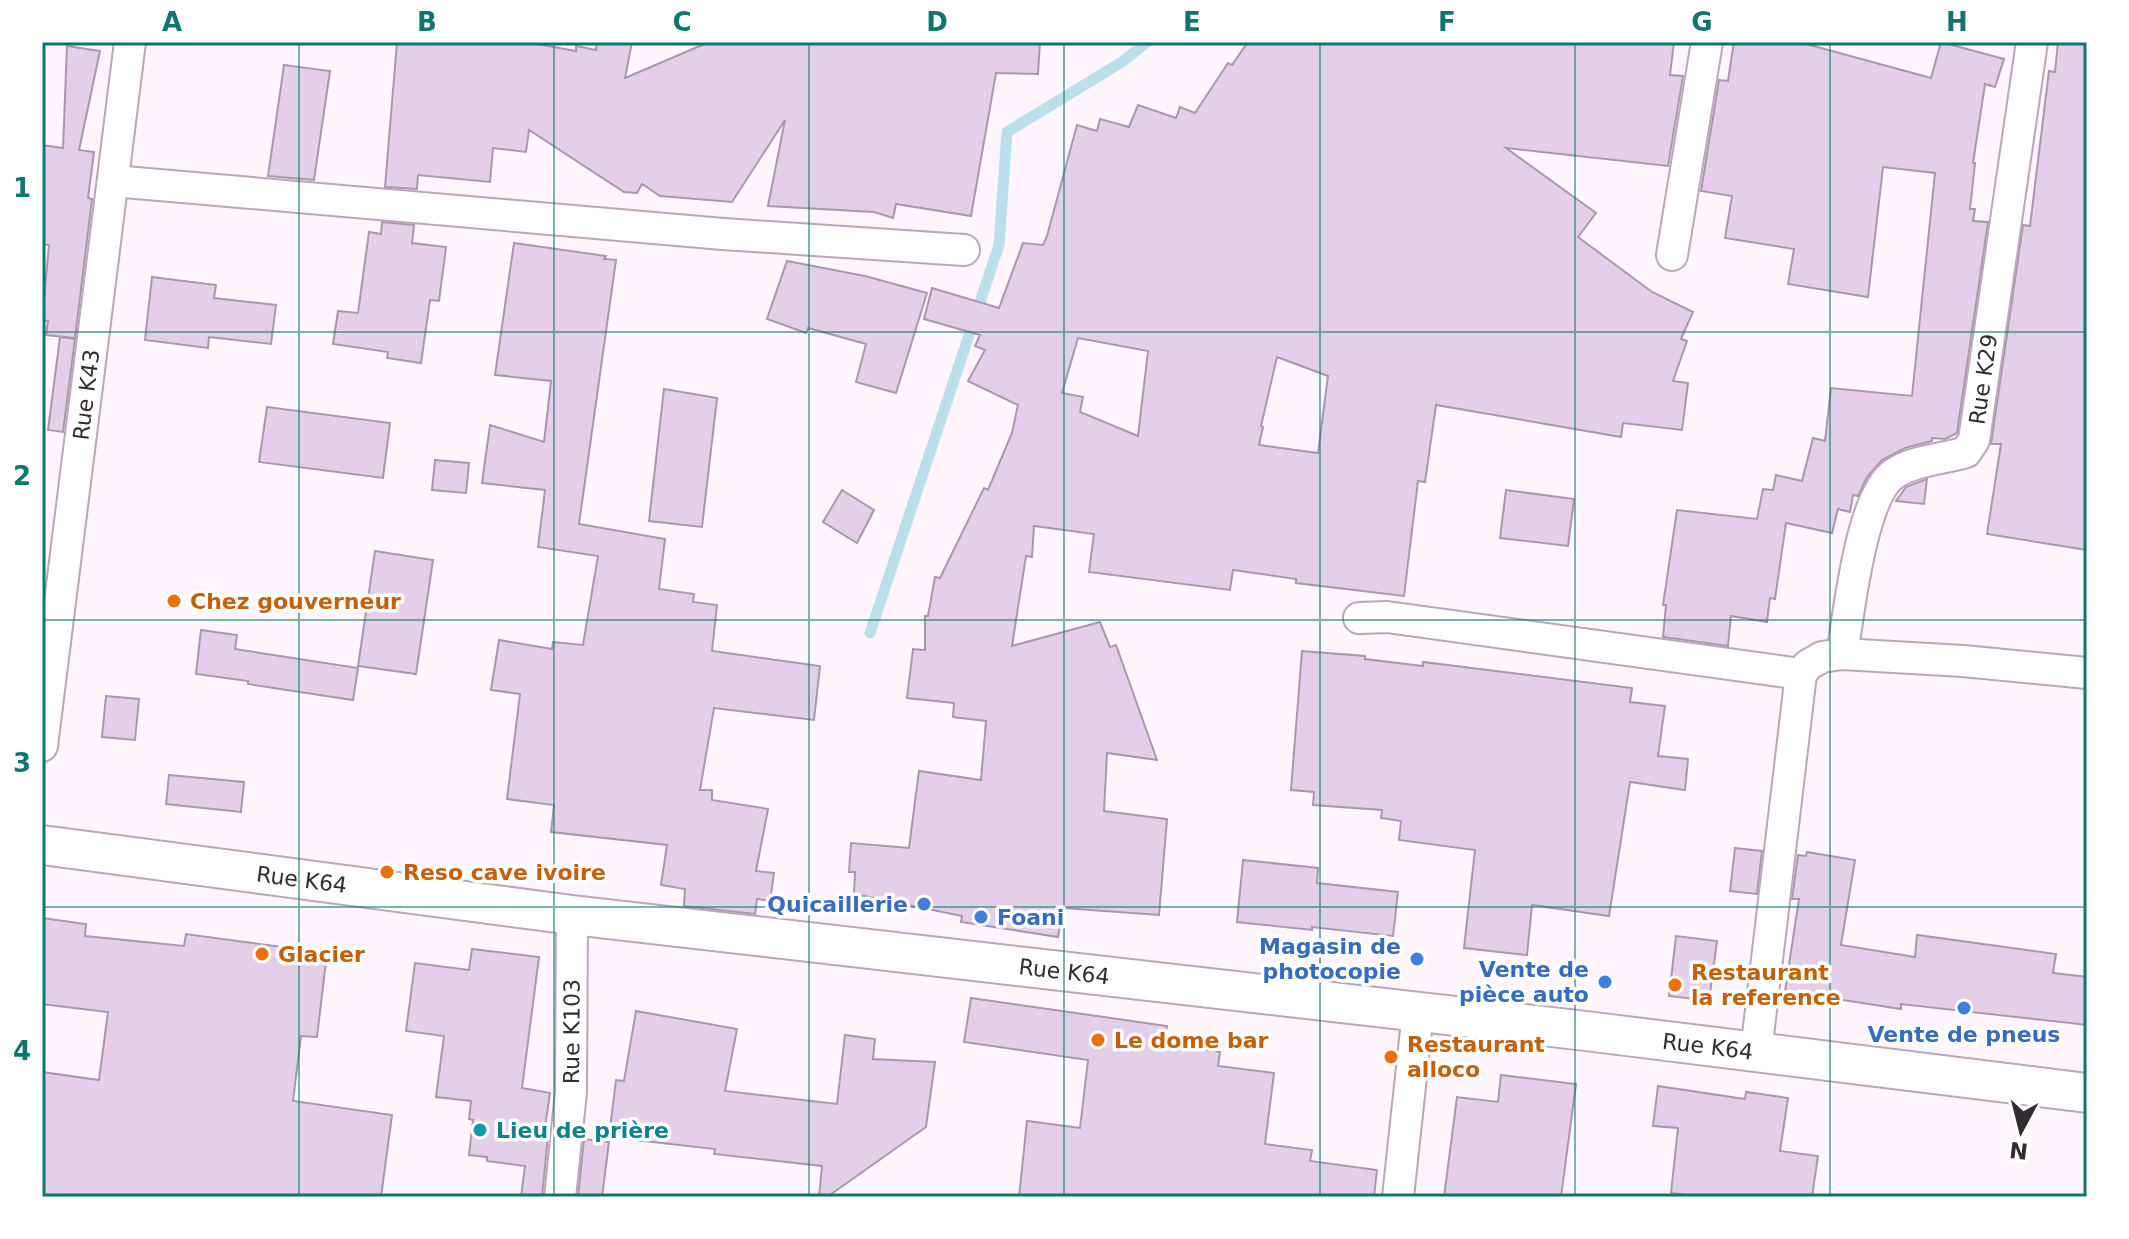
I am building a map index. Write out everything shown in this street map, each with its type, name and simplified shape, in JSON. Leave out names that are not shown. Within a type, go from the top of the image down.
[{"type":"street","name":"Rue K43","points":[[42,746],[130,42]]},
{"type":"street","points":[[1672,255],[1707,42]]},
{"type":"street","name":"Rue K29","points":[[1842,654],[1862,541],[1881,486],[1894,473],[1914,465],[1966,452],[1974,440],[2032,42]]},
{"type":"street","points":[[113,181],[678,230],[964,250]]},
{"type":"street","points":[[1359,618],[1387,617],[1801,674]]},
{"type":"street","points":[[1756,1052],[1801,674],[1808,665],[1822,657],[1842,654],[2087,673]]},
{"type":"street","name":"Rue K64","points":[[42,845],[572,915],[2087,1093]]},
{"type":"street","name":"Rue K103","points":[[560,1197],[571,1092],[572,915]]},
{"type":"street","points":[[1398,1197],[1418,1012]]},
{"type":"building","points":[[397,42],[526,42],[576,51],[576,46],[596,50],[597,42],[632,42],[625,78],[709,42],[1040,42],[1038,74],[996,73],[971,216],[896,204],[893,218],[874,212],[768,206],[785,120],[732,202],[660,196],[642,184],[637,193],[624,192],[529,130],[526,152],[493,148],[490,182],[418,175],[417,189],[385,187]]},
{"type":"building","points":[[1248,42],[1674,42],[1670,75],[1683,76],[1668,166],[1506,148],[1596,213],[1578,237],[1652,292],[1693,312],[1681,339],[1687,341],[1673,381],[1688,383],[1682,430],[1623,423],[1621,437],[1436,405],[1425,482],[1418,481],[1404,596],[1296,583],[1296,579],[1233,570],[1230,590],[1089,572],[1094,534],[1034,526],[1032,557],[1026,556],[1012,646],[1100,622],[1110,647],[1116,645],[1157,760],[1107,753],[1104,811],[1167,819],[1159,915],[1063,908],[1058,937],[961,922],[962,916],[854,894],[855,872],[849,872],[851,843],[909,848],[919,771],[981,780],[986,721],[953,717],[954,703],[907,698],[913,649],[925,650],[925,616],[928,616],[935,577],[940,578],[984,488],[988,490],[1012,433],[1018,405],[968,381],[985,350],[975,346],[980,335],[924,319],[932,288],[999,308],[1023,243],[1043,245],[1047,236],[1077,125],[1097,131],[1100,119],[1129,127],[1138,105],[1176,118],[1180,107],[1195,113],[1228,63],[1232,65]],"holes":[[[1078,338],[1148,351],[1138,436],[1080,412],[1083,397],[1062,393]],[[1277,357],[1328,376],[1318,453],[1259,445]]]},
{"type":"building","points":[[1734,42],[1799,42],[1931,78],[1941,42],[2004,59],[1995,87],[1985,84],[1973,163],[1970,209],[1975,209],[1973,221],[1988,222],[1957,433],[1945,439],[1932,438],[1932,441],[1905,448],[1882,460],[1867,477],[1858,496],[1853,495],[1850,512],[1838,509],[1832,533],[1786,523],[1775,599],[1770,598],[1767,622],[1731,616],[1728,646],[1663,637],[1666,605],[1663,605],[1677,510],[1757,519],[1763,489],[1773,490],[1776,475],[1802,481],[1813,438],[1825,441],[1831,388],[1912,396],[1935,173],[1883,167],[1868,297],[1788,284],[1794,249],[1725,238],[1732,196],[1701,191],[1719,80],[1728,81]]},
{"type":"building","points":[[2058,42],[2087,42],[2087,550],[1987,534],[2001,444],[1991,444],[2023,225],[2030,226],[2049,71],[2055,72]]},
{"type":"building","points":[[67,46],[100,51],[79,150],[94,152],[88,198],[92,199],[75,338],[46,335],[48,321],[42,320],[49,245],[42,244],[42,145],[63,148]]},
{"type":"building","points":[[284,65],[330,71],[314,180],[268,176]]},
{"type":"building","points":[[382,222],[414,225],[412,243],[446,247],[439,301],[430,300],[421,363],[387,358],[388,352],[333,344],[338,311],[358,313],[369,232],[381,234]]},
{"type":"building","points":[[514,243],[616,260],[579,524],[665,539],[659,589],[694,594],[693,602],[717,605],[712,651],[820,666],[814,720],[714,708],[700,790],[712,790],[712,800],[768,809],[756,871],[774,873],[770,901],[757,899],[755,914],[684,906],[685,889],[661,885],[667,845],[551,832],[554,805],[507,799],[520,694],[491,690],[499,640],[552,649],[553,642],[583,645],[598,556],[538,547],[545,490],[482,483],[490,425],[544,442],[551,381],[495,375]]},
{"type":"building","points":[[787,261],[865,276],[927,293],[896,393],[856,382],[866,344],[808,328],[806,333],[767,319]]},
{"type":"building","points":[[152,277],[216,285],[214,298],[276,305],[271,344],[209,337],[208,348],[145,340]]},
{"type":"building","points":[[60,337],[75,339],[63,432],[48,430]]},
{"type":"building","points":[[664,389],[717,398],[702,527],[649,521]]},
{"type":"building","points":[[267,407],[390,423],[383,478],[259,462]]},
{"type":"building","points":[[435,460],[469,463],[466,493],[432,490]]},
{"type":"building","points":[[1927,479],[1924,504],[1896,501],[1906,487]]},
{"type":"building","points":[[842,490],[874,510],[857,543],[823,522]]},
{"type":"building","points":[[1506,490],[1574,499],[1568,546],[1500,538]]},
{"type":"building","points":[[375,551],[433,560],[416,674],[358,666]]},
{"type":"building","points":[[201,630],[237,635],[235,649],[358,668],[353,700],[196,674]]},
{"type":"building","points":[[1302,651],[1365,656],[1365,659],[1423,666],[1423,662],[1632,688],[1630,702],[1665,706],[1658,756],[1688,759],[1685,790],[1630,782],[1609,916],[1532,905],[1527,955],[1464,948],[1475,850],[1399,840],[1401,821],[1381,818],[1382,810],[1313,805],[1314,792],[1291,790]]},
{"type":"building","points":[[106,696],[139,699],[135,740],[102,737]]},
{"type":"building","points":[[169,775],[244,782],[241,812],[166,804]]},
{"type":"building","points":[[1735,848],[1762,851],[1757,894],[1730,891]]},
{"type":"building","points":[[1807,852],[1855,860],[1841,945],[1915,957],[1917,935],[2056,954],[2053,973],[2087,977],[2087,1025],[1901,1004],[1901,1009],[1785,991],[1799,899],[1792,899],[1798,855],[1806,856]]},
{"type":"building","points":[[1243,860],[1318,868],[1317,883],[1398,892],[1393,936],[1237,922]]},
{"type":"building","points":[[42,918],[86,924],[85,936],[184,946],[186,934],[327,953],[317,1037],[301,1036],[293,1101],[392,1115],[381,1197],[42,1197],[42,1072],[99,1080],[108,1012],[42,1004]]},
{"type":"building","points":[[1676,936],[1717,941],[1709,1001],[1669,996]]},
{"type":"building","points":[[472,949],[539,957],[522,1088],[550,1093],[544,1134],[548,1135],[542,1197],[521,1197],[525,1166],[487,1161],[487,1157],[469,1155],[473,1120],[469,1119],[471,1101],[436,1097],[444,1036],[406,1031],[415,963],[469,970]]},
{"type":"building","points":[[971,998],[1167,1026],[1164,1043],[1220,1052],[1218,1066],[1274,1073],[1265,1144],[1312,1150],[1310,1161],[1377,1170],[1374,1197],[1019,1197],[1027,1121],[1080,1128],[1088,1060],[964,1042]]},
{"type":"building","points":[[636,1011],[737,1029],[725,1091],[837,1104],[845,1035],[875,1039],[873,1059],[935,1062],[926,1127],[827,1197],[819,1197],[822,1166],[714,1154],[715,1149],[609,1137],[616,1080],[624,1081]]},
{"type":"building","points":[[1501,1075],[1576,1084],[1561,1197],[1444,1197],[1457,1097],[1498,1102]]},
{"type":"building","points":[[1658,1086],[1745,1099],[1746,1092],[1788,1098],[1780,1151],[1818,1156],[1812,1197],[1703,1197],[1671,1193],[1678,1128],[1653,1126]]},
{"type":"building","points":[[584,1139],[609,1142],[602,1197],[578,1197]]},
{"type":"waterway","points":[[870,633],[999,245],[1007,132],[1122,62],[1147,42]]},
{"type":"place","name":"Chez gouverneur","points":[[174,601]]},
{"type":"place","name":"Reso cave ivoire","points":[[387,872]]},
{"type":"place","name":"Quicaillerie","points":[[924,904]]},
{"type":"place","name":"Foani","points":[[981,917]]},
{"type":"place","name":"Glacier","points":[[262,954]]},
{"type":"place","name":"Magasin de photocopie","points":[[1417,959]]},
{"type":"place","name":"Vente de pièce auto","points":[[1605,982]]},
{"type":"place","name":"Restaurant la reference","points":[[1675,985]]},
{"type":"place","name":"Vente de pneus","points":[[1964,1008]]},
{"type":"place","name":"Le dome bar","points":[[1098,1040]]},
{"type":"place","name":"Restaurant alloco","points":[[1391,1057]]},
{"type":"place","name":"Lieu de prière","points":[[480,1130]]}]
